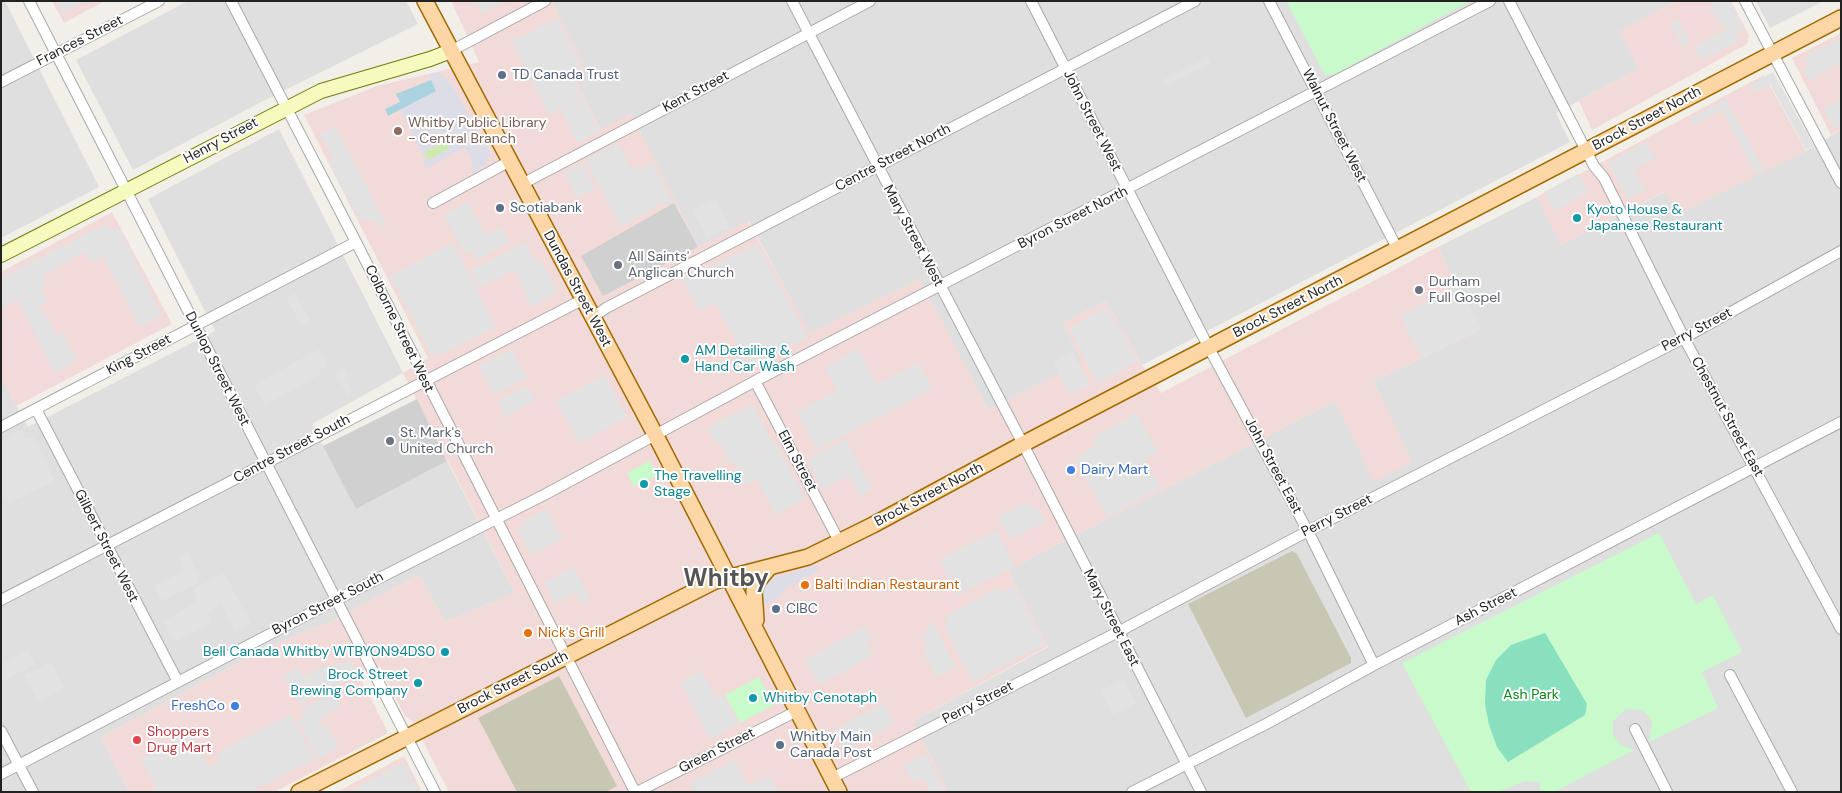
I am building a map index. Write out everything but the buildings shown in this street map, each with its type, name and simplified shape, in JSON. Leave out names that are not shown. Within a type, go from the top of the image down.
[{"type":"main road","name":"Dundas Street West","points":[[425,1],[582,300],[656,436],[839,792]]},
{"type":"main road","name":"Brock Street North","points":[[728,576],[768,569],[808,557],[894,514],[1023,444],[1398,250],[1772,52],[1841,18]]},
{"type":"main road","name":"Henry Street","points":[[1,255],[321,91],[430,60],[451,51]]},
{"type":"main road","points":[[758,634],[753,606],[754,591],[758,581],[768,569]]},
{"type":"main road","name":"Brock Street South","points":[[299,792],[640,618],[728,576]]},
{"type":"street","name":"Dunlop Street West","points":[[29,1],[435,792]]},
{"type":"street","name":"Frances Street","points":[[1,82],[159,1]]},
{"type":"street","name":"Colborne Street West","points":[[231,1],[636,792]]},
{"type":"street","points":[[451,51],[545,1]]},
{"type":"street","name":"Mary Street West","points":[[792,1],[1023,444]]},
{"type":"street","name":"Kent Street","points":[[522,184],[870,1]]},
{"type":"street","name":"John Street West","points":[[1030,1],[1209,348]]},
{"type":"street","name":"Centre Street North","points":[[592,318],[606,308],[1196,1]]},
{"type":"street","name":"Walnut Street West","points":[[1269,1],[1398,250]]},
{"type":"street","name":"Byron Street North","points":[[656,436],[755,382],[1490,1]]},
{"type":"street","name":"Chestnut Street East","points":[[1509,1],[1594,166],[1604,178],[1684,338],[1841,628]]},
{"type":"street","points":[[1745,1],[1841,183]]},
{"type":"street","points":[[433,203],[510,161]]},
{"type":"street","name":"King Street","points":[[1,427],[356,242]]},
{"type":"street","name":"Perry Street","points":[[832,778],[1118,632],[1308,531],[1684,338],[1841,252]]},
{"type":"street","name":"Centre Street South","points":[[1,600],[582,300]]},
{"type":"street","name":"John Street East","points":[[1209,348],[1308,531],[1374,665]]},
{"type":"street","name":"Elm Street","points":[[755,382],[839,541]]},
{"type":"street","name":"Gilbert Street West","points":[[36,409],[105,546],[178,682]]},
{"type":"street","name":"Ash Street","points":[[1132,792],[1268,723],[1374,665],[1841,422]]},
{"type":"street","name":"Byron Street South","points":[[1,774],[656,436]]},
{"type":"street","name":"Mary Street East","points":[[1023,444],[1201,792]]},
{"type":"street","points":[[1730,675],[1792,792]]},
{"type":"street","name":"Green Street","points":[[636,792],[797,711]]},
{"type":"street","points":[[1635,729],[1667,792]]},
{"type":"street","points":[[1,731],[32,792]]},
{"type":"shaded area","points":[[1,1],[5,1],[99,187],[1,238]]},
{"type":"shaded area","points":[[52,1],[105,1],[64,23]]},
{"type":"shaded area","points":[[56,1],[86,1],[63,13]]},
{"type":"shaded area","points":[[188,1],[406,1],[418,24],[263,101],[133,170],[76,60]]},
{"type":"shaded area","points":[[451,1],[552,1],[585,68],[573,75],[600,130],[631,113],[698,247],[748,221],[810,333],[920,279],[988,410],[1082,363],[1063,323],[1106,301],[1142,365],[1161,393],[1438,247],[1477,332],[1373,381],[1412,462],[1374,482],[1335,401],[1008,570],[1048,646],[913,721],[948,792],[449,792],[413,722],[405,716],[380,667],[359,675],[388,733],[274,792],[129,792],[101,737],[266,648],[330,622],[419,575],[445,622],[515,593],[403,373],[428,358],[304,115],[377,86],[479,62]]},
{"type":"shaded area","points":[[476,1],[502,1],[502,2],[482,13]]},
{"type":"shaded area","points":[[552,1],[1677,1],[1620,31],[1639,69],[1556,113],[1570,142],[1142,365],[1106,301],[1063,323],[1083,363],[988,410],[920,280],[810,334],[749,221],[698,247],[631,114],[601,131],[573,75],[584,69]]},
{"type":"shaded area","points":[[1677,1],[1731,1],[1749,35],[1747,44],[1592,130],[1579,101],[1639,69],[1619,31]]},
{"type":"shaded area","points":[[1717,1],[1730,1],[1744,29],[1736,33],[1740,41],[1701,61],[1694,47],[1727,29],[1724,24],[1720,26],[1709,5]]},
{"type":"shaded area","points":[[1756,1],[1824,1],[1770,28]]},
{"type":"shaded area","points":[[557,18],[582,66],[569,73],[582,97],[549,115],[512,41]]},
{"type":"shaded area","points":[[1678,19],[1690,43],[1682,47],[1670,23]]},
{"type":"shaded area","points":[[1841,33],[1841,130],[1831,135],[1792,58]]},
{"type":"shaded area","points":[[1841,38],[1841,63],[1809,80],[1803,68],[1808,65],[1804,57]]},
{"type":"shaded area","points":[[1208,57],[1211,63],[1165,86],[1162,80]]},
{"type":"shaded area","points":[[1773,72],[1814,146],[1806,150],[1770,84],[1754,93],[1750,85]]},
{"type":"shaded area","points":[[436,73],[443,75],[451,84],[490,153],[486,164],[473,173],[470,166],[473,164],[465,147],[426,169],[422,161],[425,159],[400,110],[436,91],[428,74]],"holes":[[[445,141],[449,149],[428,160],[424,152]]]},
{"type":"shaded area","points":[[1764,75],[1806,151],[1678,214],[1664,192],[1561,245],[1537,197]]},
{"type":"shaded area","points":[[583,98],[599,132],[578,143],[560,110]]},
{"type":"shaded area","points":[[1726,99],[1764,170],[1756,175],[1722,110],[1693,126],[1690,119]]},
{"type":"shaded area","points":[[1841,99],[1841,125],[1834,129],[1823,108]]},
{"type":"shaded area","points":[[336,127],[386,224],[380,227],[377,221],[358,219],[330,164],[332,157],[320,133]]},
{"type":"shaded area","points":[[279,129],[403,373],[312,424],[356,509],[447,461],[515,593],[445,622],[419,575],[330,622],[266,648],[101,737],[129,792],[1,792],[1,378],[28,427],[215,331],[148,199]]},
{"type":"shaded area","points":[[1841,130],[1841,792],[948,792],[913,721],[1048,647],[1008,570],[1335,401],[1374,481],[1411,461],[1373,381],[1477,332],[1438,247],[1537,197],[1561,245],[1665,192],[1677,213],[1806,151]]},
{"type":"shaded area","points":[[1646,142],[1655,158],[1634,170],[1645,190],[1628,199],[1608,163]]},
{"type":"shaded area","points":[[618,143],[631,168],[636,167],[638,170],[652,162],[673,202],[665,206],[662,202],[655,203],[657,207],[621,227],[585,160]]},
{"type":"shaded area","points":[[582,162],[595,189],[577,198],[564,172]]},
{"type":"shaded area","points":[[1578,174],[1588,192],[1554,211],[1544,192]]},
{"type":"shaded area","points":[[716,199],[730,227],[707,238],[693,210]]},
{"type":"shaded area","points":[[468,202],[486,235],[502,227],[510,242],[476,260],[471,250],[464,253],[444,215]]},
{"type":"shaded area","points":[[674,203],[698,247],[603,296],[581,256]]},
{"type":"shaded area","points":[[112,212],[172,324],[16,406],[1,378],[1,272]]},
{"type":"shaded area","points":[[106,224],[109,231],[118,226],[162,316],[140,327],[103,256],[91,263],[86,252],[43,276],[47,284],[41,289],[48,302],[40,306],[56,335],[63,332],[77,361],[55,373],[18,300],[1,308],[1,278]]},
{"type":"shaded area","points":[[525,242],[535,261],[540,259],[558,291],[532,307],[514,270],[478,288],[470,271]]},
{"type":"shaded area","points":[[453,243],[496,327],[438,356],[436,352],[431,355],[390,275]]},
{"type":"shaded area","points":[[757,244],[808,337],[751,368],[715,303],[700,311],[683,280]]},
{"type":"shaded area","points":[[1458,284],[1482,328],[1423,359],[1400,316]]},
{"type":"shaded area","points":[[295,293],[311,322],[301,326],[286,298]]},
{"type":"shaded area","points":[[1107,307],[1137,361],[1097,384],[1069,328]]},
{"type":"shaded area","points":[[319,349],[328,365],[319,370],[321,374],[265,405],[254,385]]},
{"type":"shaded area","points":[[512,349],[527,378],[494,395],[479,366]]},
{"type":"shaded area","points":[[858,349],[877,384],[919,362],[933,389],[816,450],[797,412],[837,391],[825,367]]},
{"type":"shaded area","points":[[1073,352],[1090,385],[1070,395],[1053,362]]},
{"type":"shaded area","points":[[345,367],[349,376],[346,378],[353,392],[347,395],[335,373]]},
{"type":"shaded area","points":[[605,375],[627,417],[579,443],[556,400]]},
{"type":"shaded area","points":[[527,385],[535,400],[505,417],[497,401]]},
{"type":"shaded area","points":[[417,399],[447,461],[356,509],[323,446]]},
{"type":"shaded area","points":[[753,404],[773,443],[731,465],[720,442],[716,444],[707,428]]},
{"type":"shaded area","points":[[1136,413],[1158,452],[1146,459],[1161,487],[1107,517],[1075,458],[1096,446],[1092,438]]},
{"type":"shaded area","points":[[21,430],[26,439],[33,436],[55,481],[6,504],[1,495],[1,441]]},
{"type":"shaded area","points":[[846,439],[872,489],[860,496],[849,476],[823,490],[807,460]]},
{"type":"shaded area","points":[[776,443],[805,499],[775,514],[757,479],[746,485],[735,463]]},
{"type":"shaded area","points":[[1027,502],[1030,508],[1036,505],[1045,522],[1010,540],[998,517]]},
{"type":"shaded area","points":[[547,509],[560,535],[562,534],[564,538],[531,555],[517,529],[524,525],[522,521]]},
{"type":"shaded area","points":[[997,530],[1014,566],[957,596],[939,560]]},
{"type":"shaded area","points":[[1292,551],[1297,554],[1351,658],[1351,663],[1246,718],[1188,604]]},
{"type":"shaded area","points":[[188,553],[199,576],[196,578],[198,583],[161,601],[154,586],[185,571],[179,557]]},
{"type":"shaded area","points":[[816,565],[819,570],[786,588],[780,596],[760,606],[761,591],[775,576],[790,574]]},
{"type":"shaded area","points":[[574,567],[590,599],[581,603],[576,593],[555,604],[544,582]]},
{"type":"shaded area","points":[[224,573],[251,623],[235,632],[212,588],[220,606],[207,613],[212,623],[174,642],[164,621],[198,601],[193,589]]},
{"type":"shaded area","points":[[1014,586],[1045,644],[973,682],[944,626],[948,623],[945,616],[998,588],[1001,593]]},
{"type":"shaded area","points":[[933,622],[956,667],[936,677],[922,650],[927,647],[921,636],[929,632],[926,626]]},
{"type":"shaded area","points":[[865,626],[873,639],[866,643],[873,655],[819,685],[805,660]]},
{"type":"shaded area","points":[[28,650],[35,664],[1,683],[1,664]]},
{"type":"shaded area","points":[[349,659],[358,675],[299,705],[283,676],[299,667],[304,677],[326,665],[329,670]]},
{"type":"shaded area","points":[[51,662],[64,688],[39,701],[24,675]]},
{"type":"shaded area","points":[[702,671],[715,697],[722,694],[738,724],[710,739],[680,682]]},
{"type":"shaded area","points":[[559,676],[617,786],[606,792],[517,792],[478,718]]},
{"type":"shaded area","points":[[1123,679],[1136,703],[1113,715],[1100,691]]},
{"type":"shaded area","points":[[333,691],[341,708],[323,717],[319,723],[320,727],[326,724],[339,748],[317,760],[298,720],[305,717],[301,709]]},
{"type":"shaded area","points":[[884,703],[895,724],[845,751],[834,730]]},
{"type":"shaded area","points":[[291,714],[314,759],[251,792],[158,792],[141,759],[191,733],[209,767],[220,761],[217,753]]},
{"type":"shaded area","points":[[925,754],[945,792],[930,792],[923,778],[913,783],[904,766]]},
{"type":"shaded area","points":[[404,756],[422,792],[337,792]]},
{"type":"shaded area","points":[[735,760],[748,786],[769,776],[778,792],[695,792],[690,783]]},
{"type":"shaded area","points":[[404,763],[419,792],[347,792]]},
{"type":"green space","points":[[1286,1],[1470,1],[1335,74],[1325,75]]},
{"type":"green space","points":[[446,141],[450,149],[428,160],[424,152]]},
{"type":"green space","points":[[650,461],[657,475],[633,486],[627,473]]},
{"type":"green space","name":"Ash Park","points":[[1659,533],[1696,604],[1713,595],[1742,652],[1702,672],[1718,708],[1649,742],[1652,722],[1648,716],[1642,710],[1626,709],[1613,721],[1613,735],[1621,745],[1634,750],[1554,792],[1541,792],[1539,782],[1525,781],[1497,792],[1471,792],[1402,663]]},
{"type":"green space","points":[[1545,633],[1587,704],[1585,715],[1508,762],[1497,747],[1489,725],[1485,704],[1486,680],[1496,660],[1511,645]]},
{"type":"green space","points":[[759,677],[774,705],[740,723],[725,695]]},
{"type":"water","points":[[431,80],[436,91],[388,116],[385,109],[400,102],[396,94]]},
{"type":"place","name":"TD Canada Trust","points":[[502,75]]},
{"type":"place","name":"Whitby Public Library - Central Branch","points":[[398,131]]},
{"type":"place","name":"Scotiabank","points":[[500,208]]},
{"type":"place","name":"Kyoto House & Japanese Restaurant","points":[[1577,218]]},
{"type":"place","name":"All Saints' Anglican Church","points":[[618,265]]},
{"type":"place","name":"Durham Full Gospel","points":[[1419,290]]},
{"type":"place","name":"AM Detailing & Hand Car Wash","points":[[685,359]]},
{"type":"place","name":"St. Mark's United Church","points":[[390,441]]},
{"type":"place","name":"Dairy Mart","points":[[1071,470]]},
{"type":"place","name":"The Travelling Stage","points":[[644,484]]},
{"type":"place","name":"Balti Indian Restaurant","points":[[805,585]]},
{"type":"place","name":"CIBC","points":[[776,609]]},
{"type":"place","name":"Nick's Grill","points":[[528,633]]},
{"type":"place","name":"Bell Canada Whitby WTBYON94DS0","points":[[445,652]]},
{"type":"place","name":"Brock Street Brewing Company","points":[[418,683]]},
{"type":"place","name":"Whitby Cenotaph","points":[[753,698]]},
{"type":"place","name":"FreshCo","points":[[235,706]]},
{"type":"place","name":"Shoppers Drug Mart","points":[[137,740]]},
{"type":"place","name":"Whitby Main Canada Post","points":[[780,745]]},
{"type":"district","name":"Whitby","points":[[726,580]]}]
